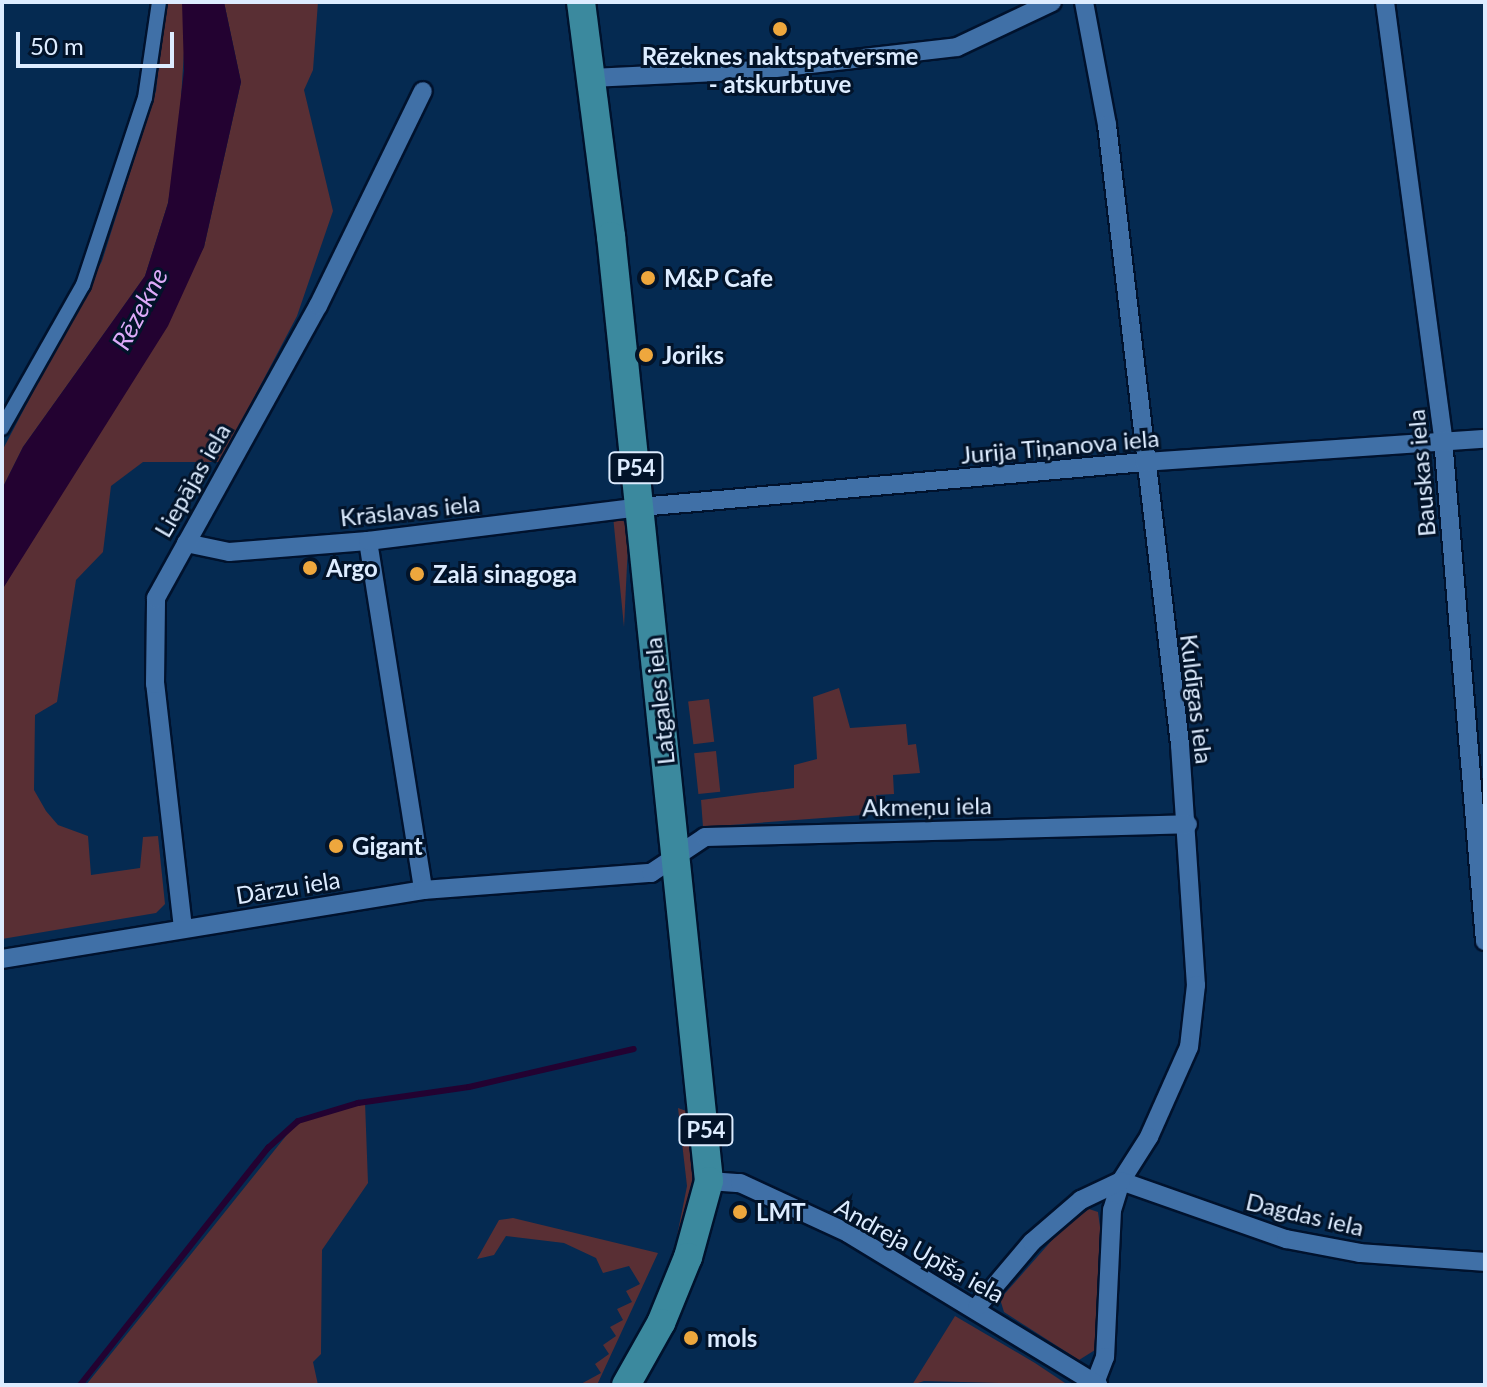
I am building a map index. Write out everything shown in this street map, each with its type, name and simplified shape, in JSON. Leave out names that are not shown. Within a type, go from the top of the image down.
[{"type":"main road","name":"Latgales iela","points":[[581,2],[640,507],[709,1181],[688,1257],[661,1323],[626,1385]]},
{"type":"street","points":[[2,428],[83,285],[145,98],[159,2]]},
{"type":"street","points":[[591,78],[759,70],[957,47],[1052,2]]},
{"type":"street","name":"Kuldīgas iela","points":[[1084,2],[1107,125],[1188,824],[1196,1023],[1163,1109],[1121,1181],[1112,1210],[1105,1357],[1095,1384]]},
{"type":"street","name":"Bauskas iela","points":[[1385,2],[1443,439],[1485,941]]},
{"type":"street","name":"Liepājas iela","points":[[183,928],[155,684],[153,618],[156,598],[318,306],[423,91]]},
{"type":"street","name":"Jurija Tiņanova iela","points":[[640,507],[1144,462],[1443,439],[1485,439]]},
{"type":"street","name":"Krāslavas iela","points":[[186,543],[229,552],[368,541],[640,507]]},
{"type":"street","points":[[368,541],[423,890]]},
{"type":"street","name":"Akmeņu iela","points":[[675,859],[705,837],[1188,824]]},
{"type":"street","name":"Dārzu iela","points":[[2,959],[423,890],[651,873],[675,859]]},
{"type":"street","name":"Andreja Upīša iela","points":[[709,1181],[740,1183],[848,1233],[977,1307],[1095,1384]]},
{"type":"street","points":[[977,1307],[1032,1242],[1081,1200],[1121,1181]]},
{"type":"street","name":"Dagdas iela","points":[[1121,1181],[1286,1239],[1360,1253],[1485,1262]]},
{"type":"shaded area","points":[[166,2],[182,2],[186,21],[178,145],[168,203],[145,276],[23,447],[2,489],[2,451],[102,261],[156,91]]},
{"type":"shaded area","points":[[224,2],[318,2],[313,70],[304,90],[333,211],[297,316],[220,462],[143,462],[111,486],[103,552],[76,580],[57,702],[35,715],[34,790],[46,811],[58,825],[88,836],[91,875],[140,868],[143,837],[158,836],[165,904],[156,913],[2,939],[2,590],[204,247],[241,82]]},
{"type":"shaded area","points":[[613,516],[629,524],[624,627]]},
{"type":"shaded area","points":[[839,688],[850,728],[906,724],[908,745],[916,744],[920,773],[893,775],[894,794],[876,795],[877,814],[703,827],[701,800],[794,788],[794,765],[817,759],[813,697]]},
{"type":"shaded area","points":[[709,699],[714,742],[693,744],[688,702]]},
{"type":"shaded area","points":[[716,751],[720,792],[698,794],[694,753]]},
{"type":"shaded area","points":[[365,1102],[368,1183],[322,1250],[321,1354],[313,1362],[318,1385],[86,1385],[298,1121]]},
{"type":"shaded area","points":[[678,1108],[692,1113],[695,1152],[692,1193],[677,1236],[687,1186]]},
{"type":"shaded area","points":[[1089,1209],[1098,1212],[1100,1227],[1099,1324],[1095,1350],[1079,1360],[1004,1312],[1000,1299],[1061,1230]]},
{"type":"shaded area","points":[[513,1218],[658,1253],[597,1385],[579,1385],[601,1373],[595,1364],[609,1354],[603,1345],[616,1336],[610,1327],[623,1320],[617,1309],[632,1302],[626,1291],[640,1284],[629,1266],[603,1273],[596,1258],[564,1243],[506,1236],[494,1255],[477,1259],[499,1220]]},
{"type":"shaded area","points":[[955,1316],[1068,1385],[924,1381],[912,1385]]},
{"type":"water","name":"Rēzekne","points":[[182,2],[224,2],[241,82],[204,247],[168,326],[2,590],[2,489],[23,447],[145,276],[168,203],[184,71]]},
{"type":"waterway","points":[[80,1385],[268,1148],[298,1121],[358,1103],[469,1087],[634,1049]]},
{"type":"place","name":"Rēzeknes naktspatversme - atskurbtuve","points":[[780,29]]},
{"type":"place","name":"M&P Cafe","points":[[648,278]]},
{"type":"place","name":"Joriks","points":[[646,355]]},
{"type":"place","name":"Argo","points":[[310,568]]},
{"type":"place","name":"Zalā sinagoga","points":[[417,574]]},
{"type":"place","name":"Gigant","points":[[336,846]]},
{"type":"place","name":"LMT","points":[[740,1212]]},
{"type":"place","name":"mols","points":[[691,1338]]}]
